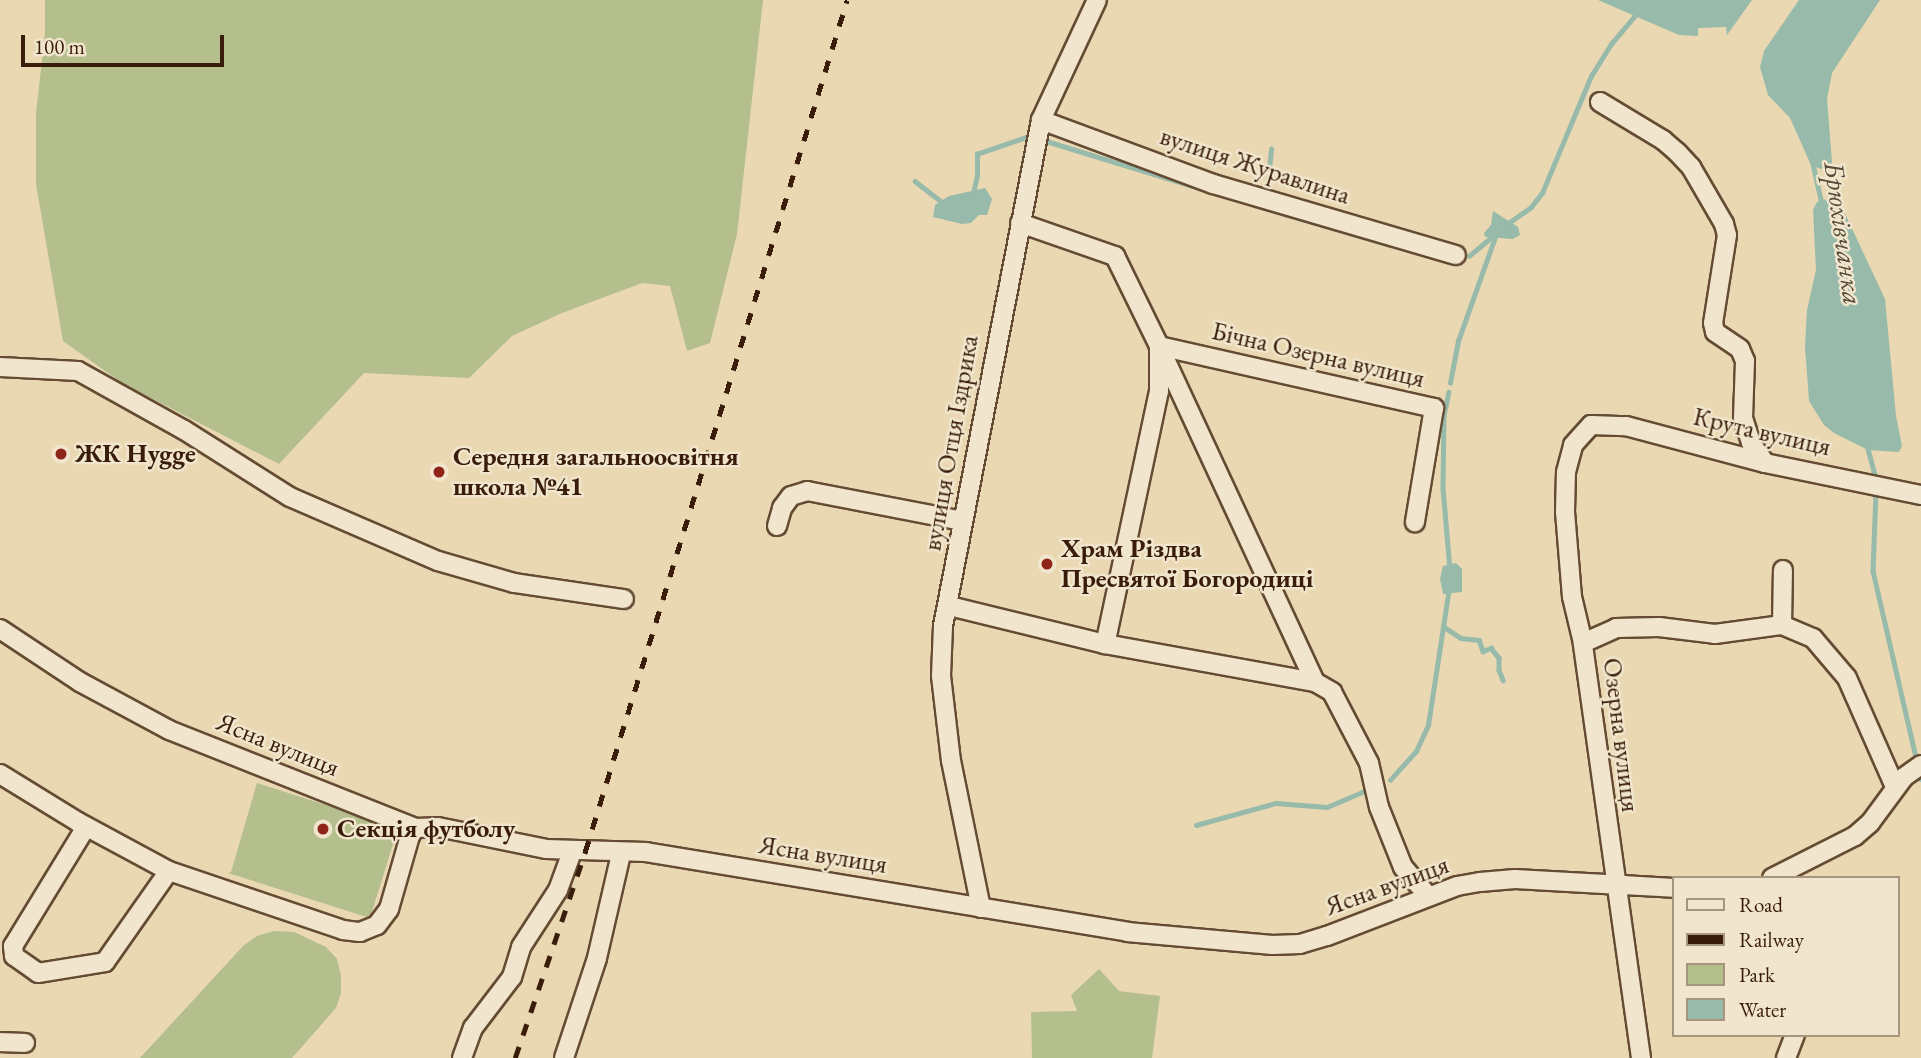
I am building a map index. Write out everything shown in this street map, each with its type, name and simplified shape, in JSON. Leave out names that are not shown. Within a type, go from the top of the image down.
[{"type":"street","name":"вулиця Отця Іздрика","points":[[981,908],[950,761],[941,676],[943,626],[1041,120],[1097,0]]},
{"type":"street","points":[[1600,102],[1663,140],[1677,152],[1691,167],[1724,224],[1727,235],[1713,323],[1715,332],[1740,349],[1745,361],[1742,418],[1751,443],[1765,463]]},
{"type":"street","name":"вулиця Журавлина","points":[[1041,120],[1213,184],[1456,256]]},
{"type":"street","points":[[1020,223],[1115,256],[1315,682]]},
{"type":"street","points":[[1105,644],[1159,391],[1159,346]]},
{"type":"street","name":"Бічна Озерна вулиця","points":[[1159,346],[1434,408],[1415,522]]},
{"type":"street","points":[[0,367],[78,371],[184,430],[290,497],[438,561],[514,583],[624,599]]},
{"type":"street","name":"Крута вулиця","points":[[1591,425],[1626,426],[1765,463],[1921,495]]},
{"type":"street","name":"Озерна вулиця","points":[[1591,425],[1573,445],[1566,472],[1565,512],[1572,597],[1583,643],[1641,1058]]},
{"type":"street","points":[[777,526],[782,508],[791,496],[807,491],[963,521]]},
{"type":"street","points":[[1782,625],[1783,570]]},
{"type":"street","points":[[949,606],[1105,644],[1315,682],[1332,692],[1369,763],[1379,807],[1403,867],[1428,896]]},
{"type":"street","points":[[1583,643],[1616,628],[1660,627],[1715,634],[1782,625],[1813,638],[1837,663],[1859,702],[1895,787]]},
{"type":"street","name":"Ясна вулиця","points":[[0,628],[80,682],[169,730],[415,828],[438,827],[572,852],[666,855],[1127,932],[1272,945],[1300,944],[1327,936],[1457,886],[1515,879],[1672,888]]},
{"type":"street","points":[[1779,876],[1855,836],[1870,823],[1903,777],[1921,765]]},
{"type":"street","points":[[0,775],[86,827],[169,871],[343,930],[360,932],[377,925],[389,909],[410,836],[415,828]]},
{"type":"street","points":[[86,827],[13,946],[14,956],[38,973],[105,962],[169,871]]},
{"type":"street","points":[[462,1058],[473,1028],[512,977],[521,947],[558,890],[572,852]]},
{"type":"street","points":[[564,1058],[597,958],[621,854]]},
{"type":"street","points":[[1786,1058],[1794,1037]]},
{"type":"street","points":[[0,1042],[25,1043]]},
{"type":"green space","points":[[45,0],[763,0],[737,234],[710,343],[687,351],[670,286],[642,283],[562,313],[512,336],[469,378],[364,373],[279,464],[122,383],[63,341],[36,184],[36,113],[45,34]]},
{"type":"green space","points":[[257,783],[398,828],[370,918],[228,873],[231,872]]},
{"type":"green space","points":[[274,931],[294,932],[326,947],[337,959],[341,975],[341,993],[336,1008],[292,1058],[140,1058],[243,946],[257,936]]},
{"type":"green space","points":[[1099,969],[1119,991],[1160,996],[1152,1058],[1032,1058],[1031,1012],[1077,1011],[1071,995]]},
{"type":"water","points":[[1598,0],[1752,0],[1727,35],[1726,27],[1698,28],[1698,36],[1679,35]]},
{"type":"water","points":[[1799,0],[1880,0],[1832,73],[1827,99],[1832,162],[1830,167],[1821,169],[1811,165],[1790,118],[1768,95],[1760,67],[1764,51]]},
{"type":"water","points":[[985,188],[992,199],[987,215],[979,215],[971,223],[962,224],[933,217],[935,205],[949,196]]},
{"type":"water","points":[[1833,197],[1841,205],[1885,299],[1896,416],[1902,446],[1899,452],[1868,450],[1834,433],[1824,425],[1809,401],[1805,346],[1807,310],[1816,270],[1813,210],[1817,202]]},
{"type":"water","points":[[1493,211],[1518,227],[1520,235],[1513,239],[1485,237],[1484,233],[1491,225]]},
{"type":"water","points":[[1456,563],[1462,569],[1462,592],[1443,594],[1440,579],[1443,566]]},
{"type":"waterway","points":[[1507,224],[1531,207],[1542,193],[1591,76],[1611,44],[1638,12]]},
{"type":"waterway","points":[[973,193],[977,176],[977,154],[1029,136]]},
{"type":"waterway","points":[[1043,140],[1202,189]]},
{"type":"waterway","points":[[1269,169],[1271,149]]},
{"type":"waterway","name":"Брюхівчанка","points":[[1813,164],[1822,204]]},
{"type":"waterway","points":[[1267,190],[1268,178]]},
{"type":"waterway","points":[[915,181],[944,204]]},
{"type":"waterway","points":[[1254,205],[1390,245]]},
{"type":"waterway","points":[[1469,256],[1495,234]]},
{"type":"waterway","points":[[1450,383],[1458,341],[1496,234]]},
{"type":"waterway","points":[[1449,392],[1444,416],[1443,488],[1450,569]]},
{"type":"waterway","name":"Брюхівчанка","points":[[1867,445],[1875,475]]},
{"type":"waterway","name":"Брюхівчанка","points":[[1876,493],[1873,571],[1916,757]]},
{"type":"waterway","points":[[1390,780],[1416,751],[1428,725],[1449,588]]},
{"type":"waterway","points":[[1444,627],[1461,638],[1479,640],[1483,651],[1491,648],[1499,658],[1499,670],[1503,680]]},
{"type":"waterway","points":[[1196,825],[1276,803],[1327,807],[1363,792]]},
{"type":"railway","points":[[515,1058],[585,852],[847,0]]},
{"type":"place","name":"ЖК Hygge","points":[[61,454]]},
{"type":"place","name":"Середня загальноосвітня школа №41","points":[[439,472]]},
{"type":"place","name":"Храм Різдва Пресвятої Богородиці","points":[[1047,564]]},
{"type":"place","name":"Секція футболу","points":[[323,829]]}]
